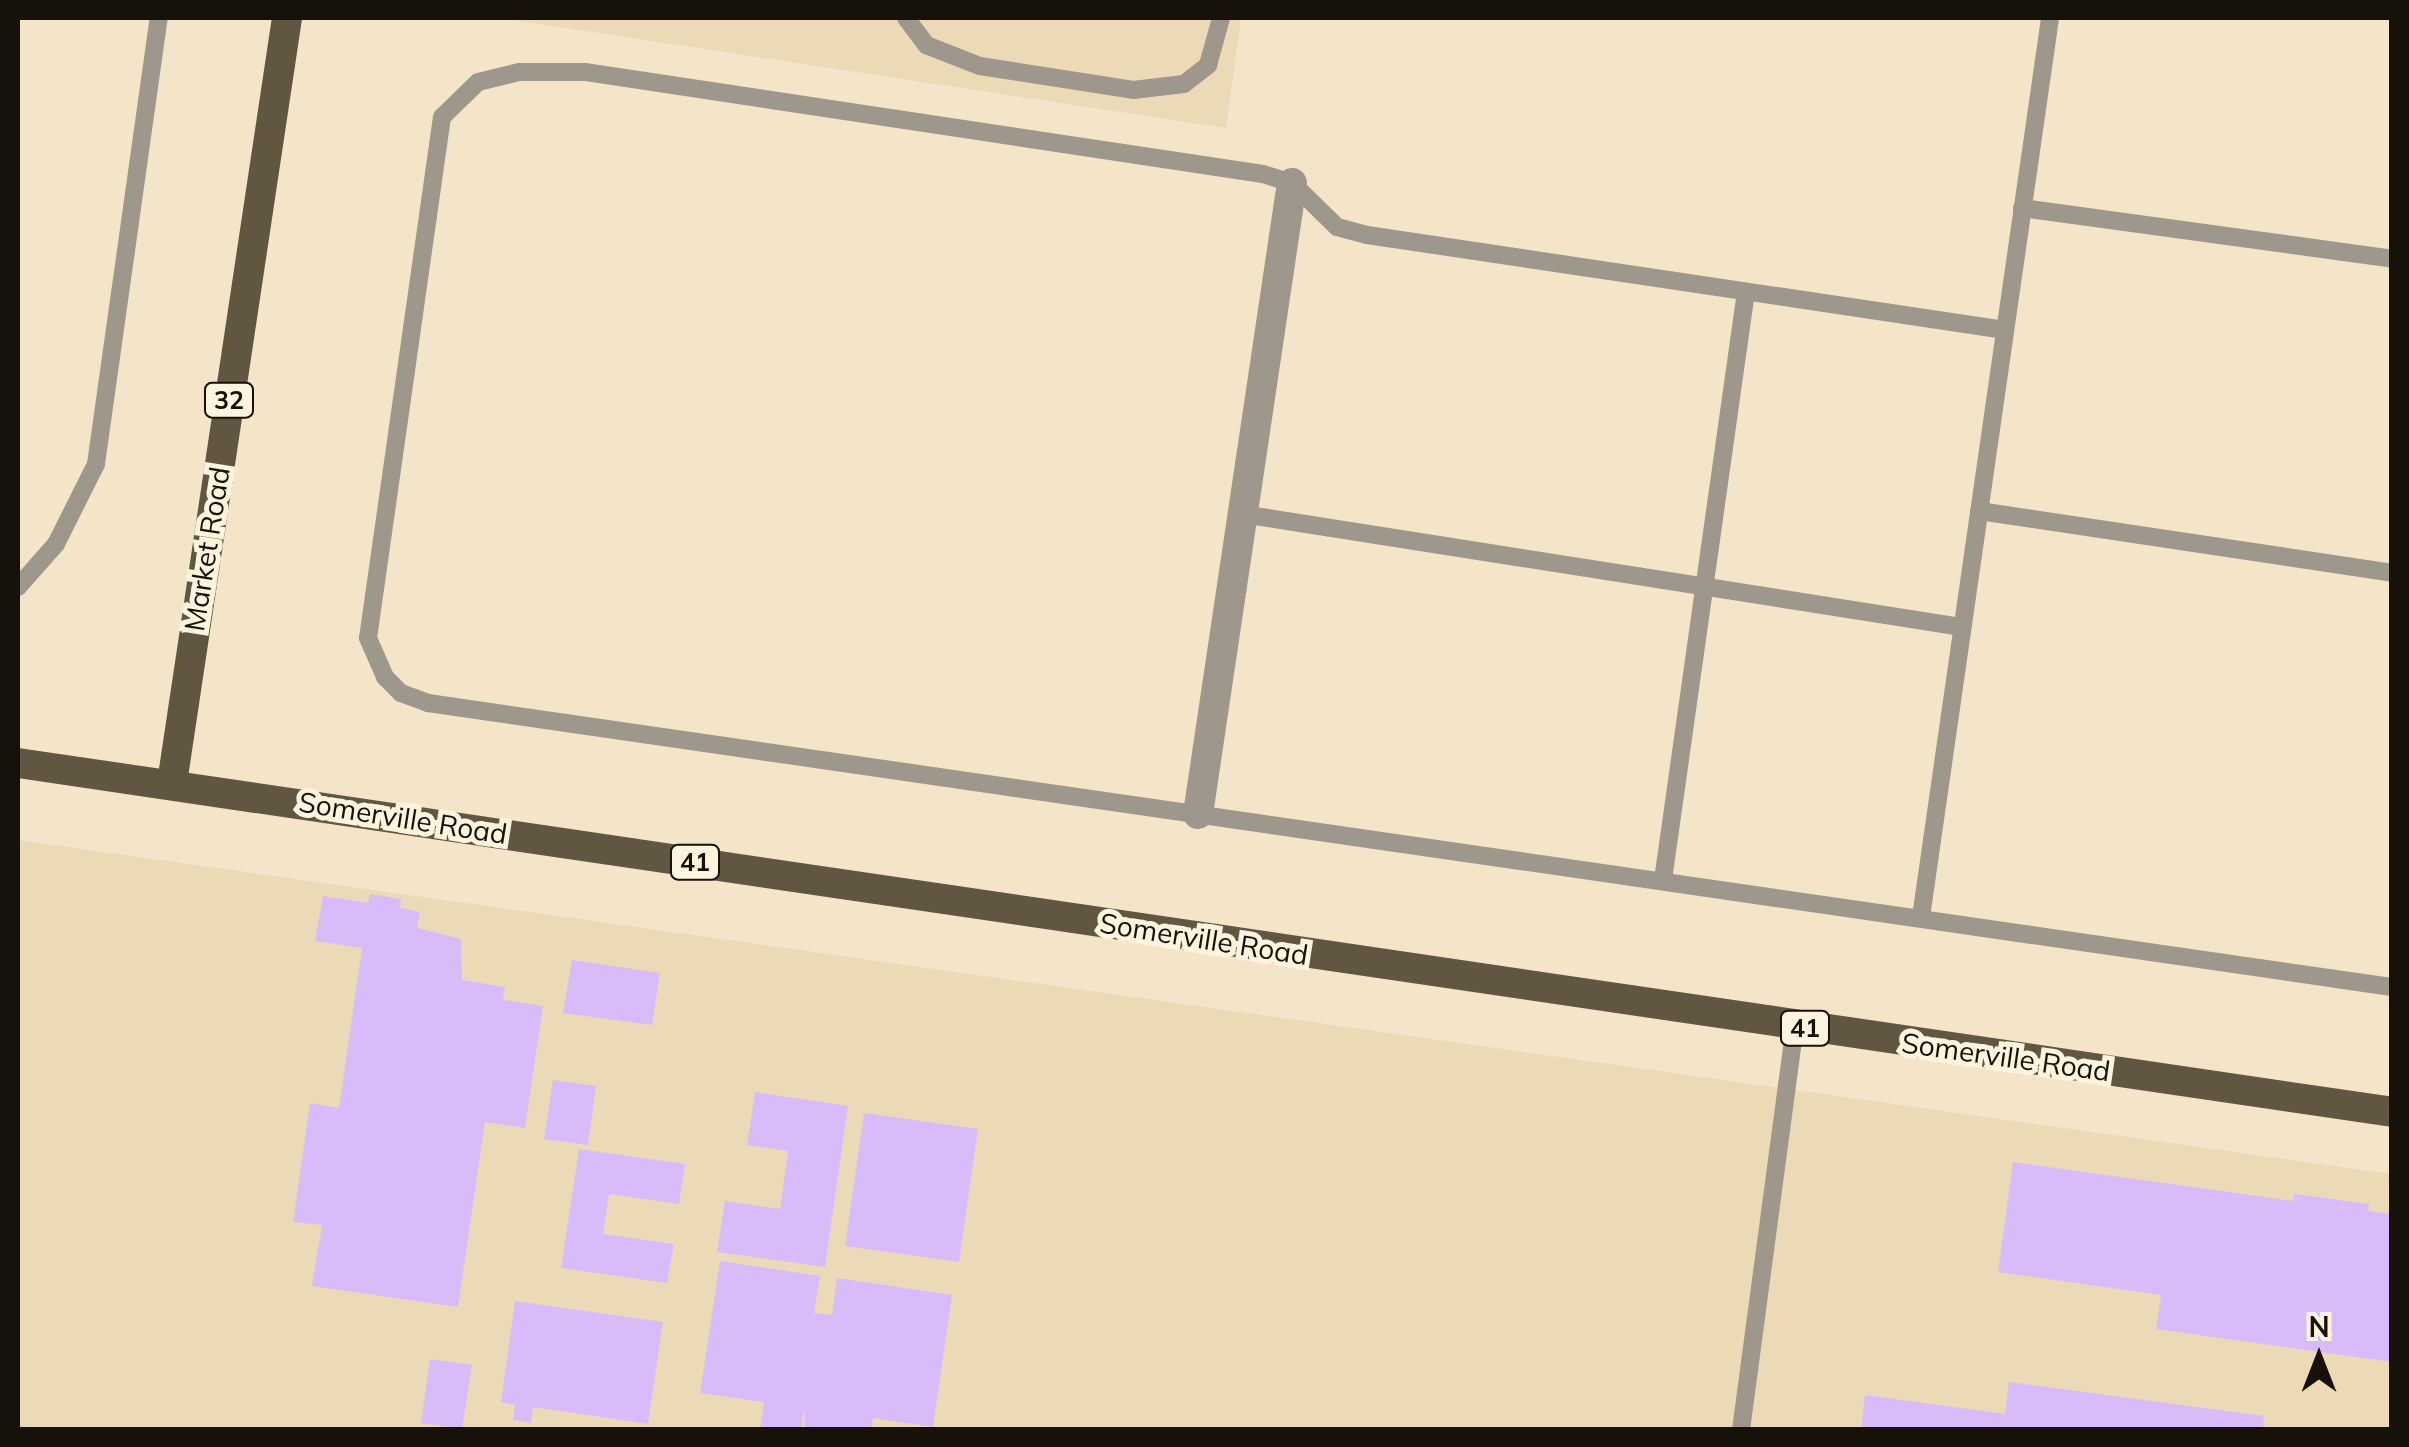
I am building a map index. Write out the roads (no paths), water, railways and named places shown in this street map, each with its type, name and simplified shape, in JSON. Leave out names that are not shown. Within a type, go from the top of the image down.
[{"type":"main road","name":"Market Road","points":[[172,783],[287,18]]},
{"type":"main road","name":"Somerville Road","points":[[18,763],[2392,1112]]},
{"type":"street","points":[[1198,814],[1292,183]]},
{"type":"lane","points":[[18,588],[56,544],[96,464],[159,18]]},
{"type":"lane","points":[[906,18],[926,45],[980,66],[1132,90],[1184,84],[1208,65],[1221,18]]},
{"type":"lane","points":[[1921,917],[2050,18]]},
{"type":"lane","points":[[2005,330],[1367,235],[1337,227],[1292,183],[585,72],[520,72],[478,82],[442,116],[368,619],[373,658],[401,693],[428,704],[2392,987]]},
{"type":"lane","points":[[2022,208],[2392,259]]},
{"type":"lane","points":[[1663,880],[1746,292]]},
{"type":"lane","points":[[1979,510],[2392,573]]},
{"type":"lane","points":[[1242,514],[1962,627]]},
{"type":"lane","points":[[1741,1430],[1795,1027]]}]
